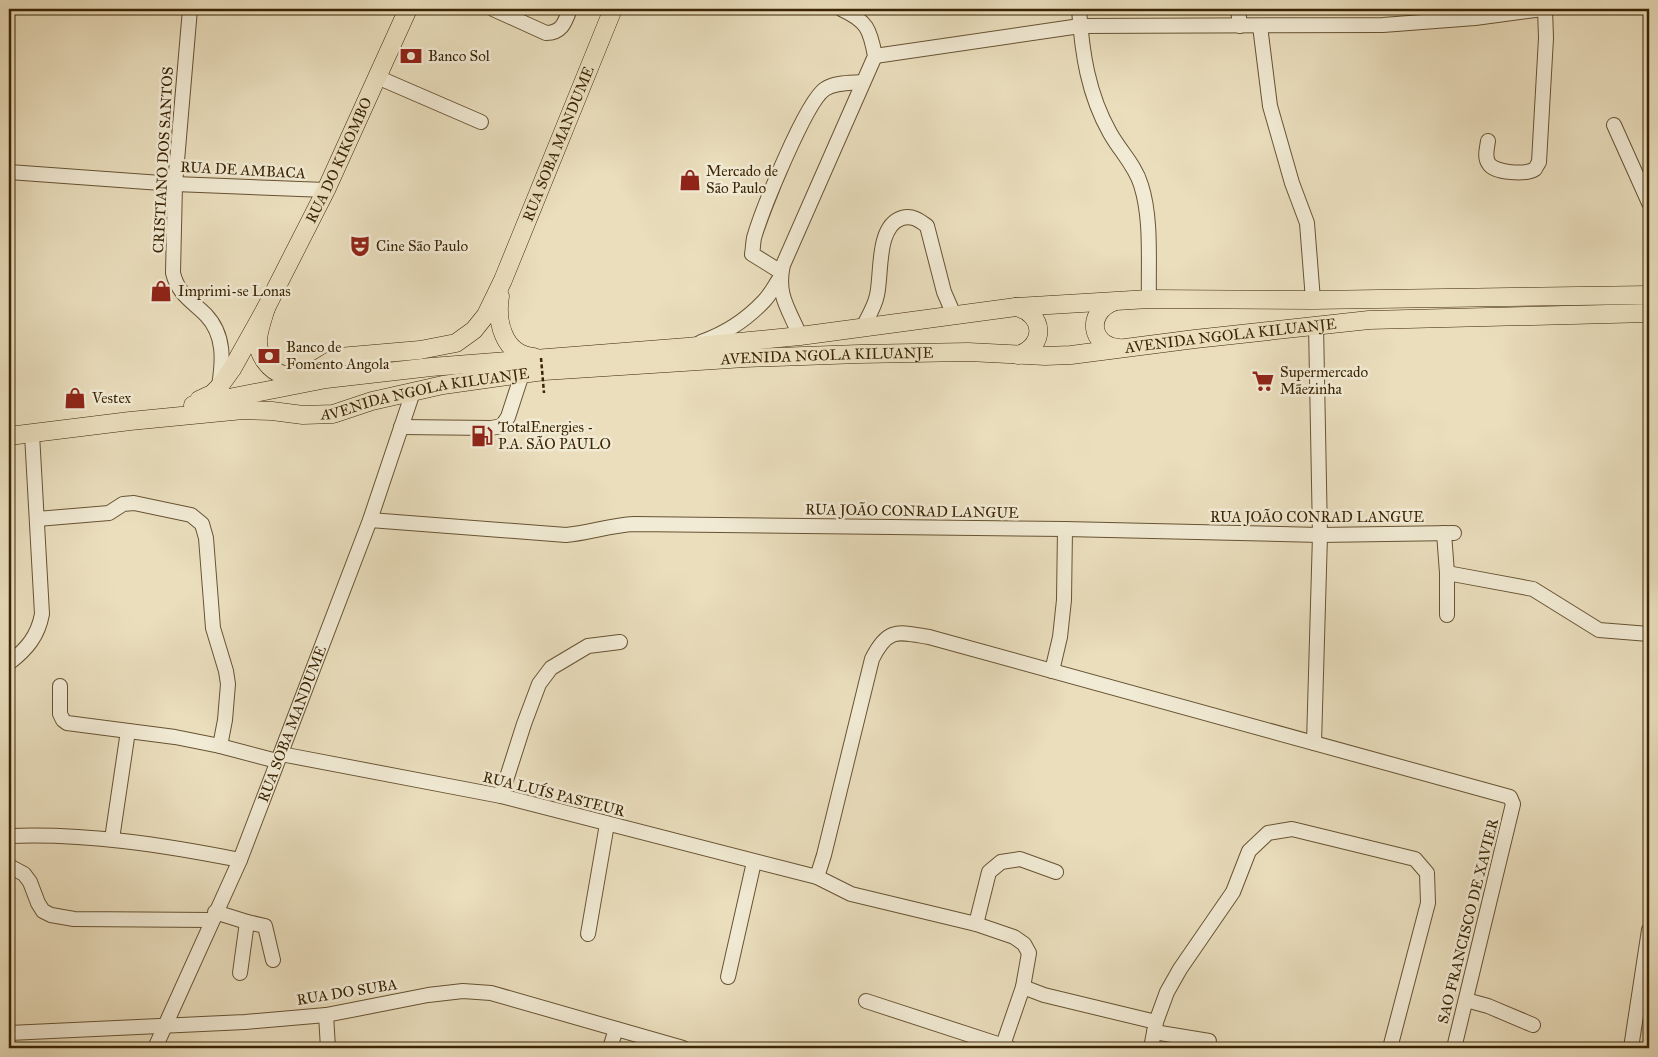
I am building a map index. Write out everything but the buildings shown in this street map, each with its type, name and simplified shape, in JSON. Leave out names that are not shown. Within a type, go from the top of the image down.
[{"type":"main road","name":"RUA DO KIKOMBO","points":[[266,308],[326,190],[408,9]]},
{"type":"main road","name":"RUA SOBA MANDUME","points":[[502,280],[613,9]]},
{"type":"main road","points":[[266,308],[258,339],[259,350],[264,361],[273,369],[283,375],[296,375],[318,369],[328,361],[339,357],[420,350],[456,343],[474,330],[486,316],[502,280]]},
{"type":"main road","points":[[502,280],[498,318],[502,330],[508,342],[517,351],[528,356],[538,357]]},
{"type":"main road","name":"AVENIDA NGOLA KILUANJE","points":[[9,428],[188,406],[326,380],[431,367],[538,357],[687,347],[800,336],[1016,307],[1149,299],[1313,300],[1649,295]]},
{"type":"main road","points":[[1113,302],[1106,305],[1096,317],[1096,332],[1105,344],[1112,348],[1120,348]]},
{"type":"main road","points":[[1016,307],[1031,313],[1038,326],[1038,334],[1032,348],[1018,355]]},
{"type":"main road","points":[[188,406],[212,394],[219,387],[232,369],[266,308]]},
{"type":"main road","name":"AVENIDA NGOLA KILUANJE","points":[[9,436],[243,410],[303,415],[333,414],[372,400],[443,385],[522,374],[716,360],[859,354],[968,352],[1018,355],[1071,355],[1369,320],[1649,314]]},
{"type":"street","name":"CRISTIANO DOS SANTOS","points":[[190,9],[175,184],[173,273],[181,292],[207,317],[217,333],[222,355],[219,387]]},
{"type":"street","points":[[493,9],[546,33],[554,33],[561,29],[570,9]]},
{"type":"street","points":[[687,347],[713,338],[735,325],[765,300],[781,275],[875,56],[870,33],[856,12],[841,9]]},
{"type":"street","points":[[1079,9],[1086,70],[1096,105],[1118,148],[1130,162],[1142,185],[1148,227],[1149,299]]},
{"type":"street","points":[[1238,9],[1240,26]]},
{"type":"street","points":[[875,56],[1080,26],[1383,25],[1475,18],[1544,9],[1546,38],[1539,162],[1536,168],[1526,172],[1493,168],[1488,163],[1486,156],[1488,141]]},
{"type":"street","points":[[1260,26],[1270,106],[1292,183],[1307,223],[1313,300]]},
{"type":"street","points":[[377,77],[481,122]]},
{"type":"street","points":[[781,275],[752,254],[754,239],[772,190],[798,131],[816,97],[824,89],[833,85],[863,82]]},
{"type":"street","points":[[1614,125],[1649,203]]},
{"type":"street","name":"RUA DE AMBACA","points":[[9,172],[175,184],[326,190]]},
{"type":"street","points":[[863,327],[877,297],[880,259],[885,238],[894,221],[910,217],[919,220],[927,226],[944,292],[954,315]]},
{"type":"street","points":[[781,275],[780,289],[800,336]]},
{"type":"street","points":[[817,877],[872,659],[880,643],[892,634],[929,637],[1314,743],[1320,535],[1316,325]]},
{"type":"street","points":[[401,427],[491,428],[502,426],[508,417],[522,374]]},
{"type":"street","name":"RUA SOBA MANDUME","points":[[155,1048],[240,860],[370,520],[413,392]]},
{"type":"street","points":[[9,662],[34,637],[42,614],[32,434]]},
{"type":"street","points":[[37,519],[109,513],[129,502],[191,516],[202,524],[206,538],[213,628],[228,684],[225,720],[220,746]]},
{"type":"street","name":"RUA JOÃO CONRAD LANGUE","points":[[370,520],[566,534],[634,524],[1065,529],[1320,535],[1449,533],[1447,573]]},
{"type":"street","points":[[1052,671],[1060,637],[1064,600],[1065,529]]},
{"type":"street","points":[[1447,615],[1447,573],[1533,589],[1599,630],[1649,634]]},
{"type":"street","points":[[501,796],[524,724],[539,684],[547,673],[551,668],[588,646],[620,642]]},
{"type":"street","name":"RUA LUÍS PASTEUR","points":[[60,686],[60,714],[62,720],[67,723],[175,737],[501,796],[817,877],[851,894],[976,924],[1014,937],[1024,944],[1029,953],[1023,987],[1007,1047]]},
{"type":"street","points":[[112,839],[128,731]]},
{"type":"street","name":"SAO FRANCISCO DE XAVIER","points":[[1314,743],[1510,797],[1513,800],[1454,1048]]},
{"type":"street","points":[[588,934],[607,824]]},
{"type":"street","points":[[1151,1048],[1155,1027],[1167,992],[1180,969],[1232,892],[1249,851],[1268,833],[1292,829],[1415,860],[1427,873],[1428,903],[1390,1048]]},
{"type":"street","points":[[9,836],[112,839],[181,848],[240,860]]},
{"type":"street","points":[[976,924],[989,872],[1001,862],[1020,859],[1056,872]]},
{"type":"street","points":[[728,977],[754,862]]},
{"type":"street","points":[[9,866],[24,874],[30,882],[43,911],[51,915],[74,919],[214,916],[247,922],[265,926],[273,960]]},
{"type":"street","points":[[240,974],[247,922]]},
{"type":"street","points":[[1631,1048],[1649,930]]},
{"type":"street","points":[[1023,987],[1044,995],[1209,1041]]},
{"type":"street","name":"RUA DO SUBA","points":[[9,1033],[245,1022],[326,1015],[463,991],[491,993],[683,1048]]},
{"type":"street","points":[[1466,1000],[1488,1006],[1533,1025]]},
{"type":"street","points":[[866,1001],[1007,1047]]},
{"type":"street","points":[[326,1015],[328,1048]]},
{"type":"street","points":[[610,1048],[616,1029]]},
{"type":"path","points":[[538,357],[544,393]]},
{"type":"place","name":"Banco Sol","points":[[411,56]]},
{"type":"place","name":"Mercado de São Paulo","points":[[690,180]]},
{"type":"place","name":"Cine São Paulo","points":[[360,246]]},
{"type":"place","name":"Imprimi-se Lonas","points":[[161,291]]},
{"type":"place","name":"Banco de Fomento Angola","points":[[269,356]]},
{"type":"place","name":"Supermercado Mãezinha","points":[[1263,381]]},
{"type":"place","name":"Vestex","points":[[75,398]]},
{"type":"place","name":"TotalEnergies - P.A. SÃO PAULO","points":[[482,436]]}]
